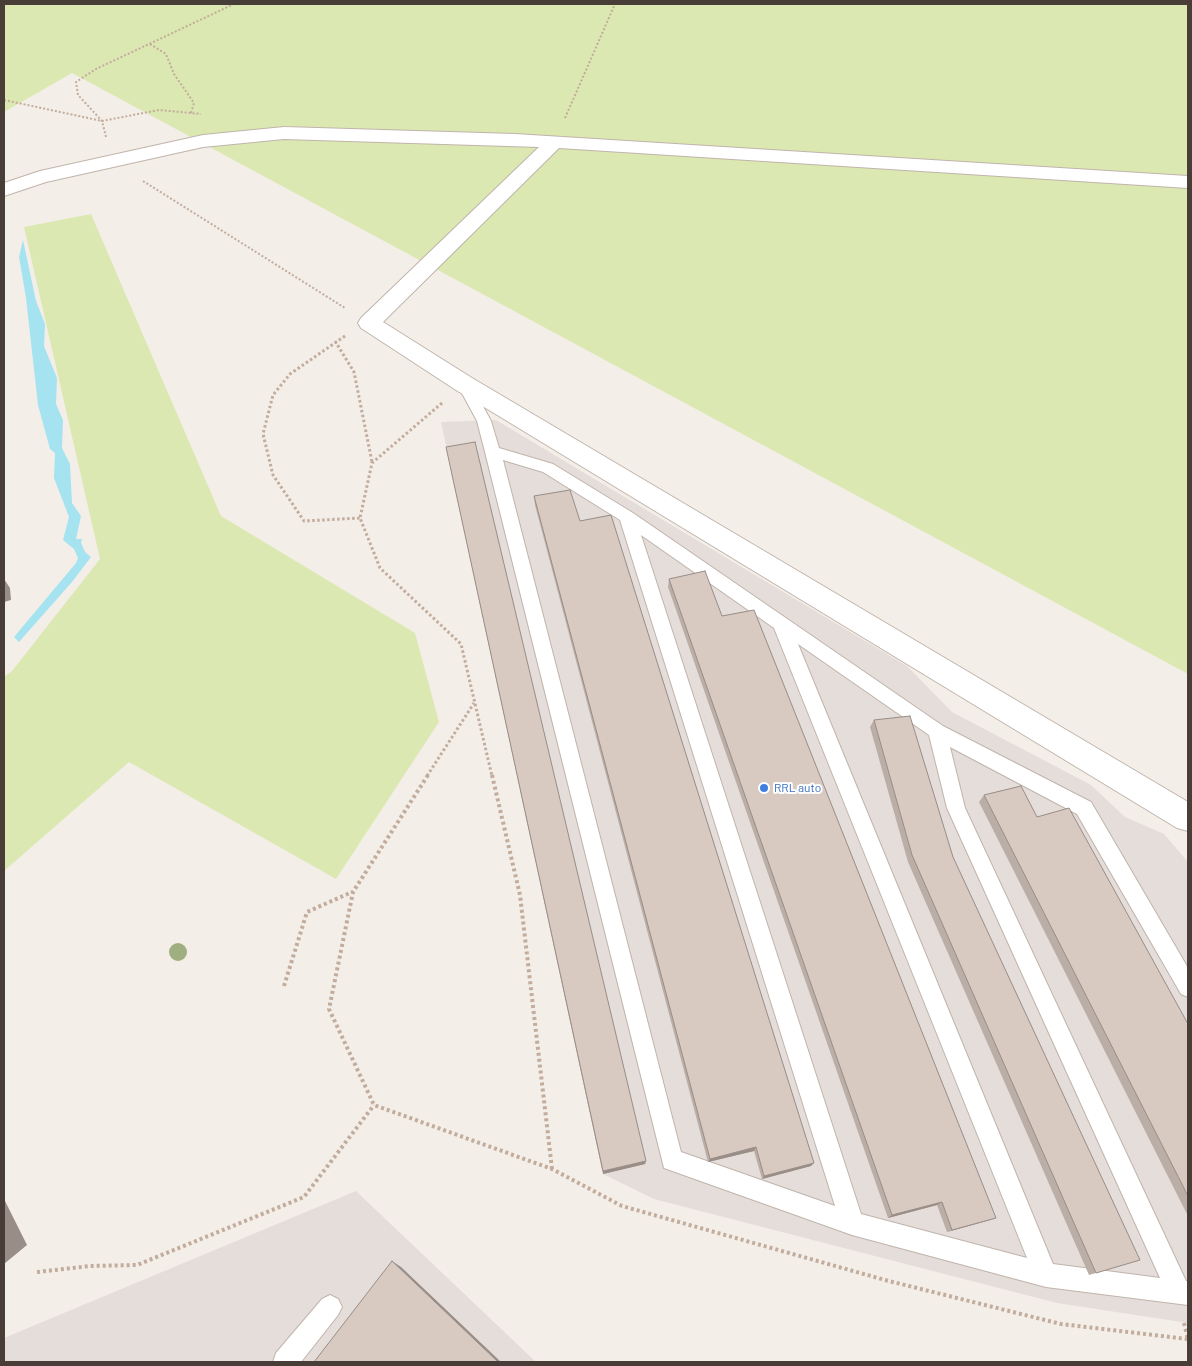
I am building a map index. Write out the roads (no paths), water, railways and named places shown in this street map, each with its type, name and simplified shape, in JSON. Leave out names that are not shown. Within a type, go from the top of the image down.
[{"type":"street","points":[[4,181],[40,177],[203,141],[284,133],[554,143],[1188,182]]},
{"type":"street","points":[[554,143],[369,323],[464,384],[1188,818]]},
{"type":"street","points":[[4,190],[40,177]]},
{"type":"lane","points":[[464,384],[484,421],[493,452],[672,1160],[852,1223],[1046,1275],[1183,1292]]},
{"type":"lane","points":[[493,452],[548,468],[627,517],[938,731],[1084,808],[1188,988]]},
{"type":"lane","points":[[627,517],[852,1223]]},
{"type":"lane","points":[[781,623],[1046,1275]]},
{"type":"lane","points":[[938,731],[956,808],[1183,1292]]},
{"type":"lane","points":[[285,1362],[330,1307]]},
{"type":"water","points":[[23,240],[36,301],[45,324],[44,346],[57,378],[56,404],[63,420],[62,448],[70,464],[72,503],[81,516],[76,539],[82,539],[81,543],[85,552],[91,557],[72,582],[19,642],[14,637],[76,563],[78,558],[74,549],[63,540],[69,517],[54,478],[55,453],[50,449],[38,405],[26,298],[19,257]]},
{"type":"place","name":"RRL auto","points":[[764,788]]}]
